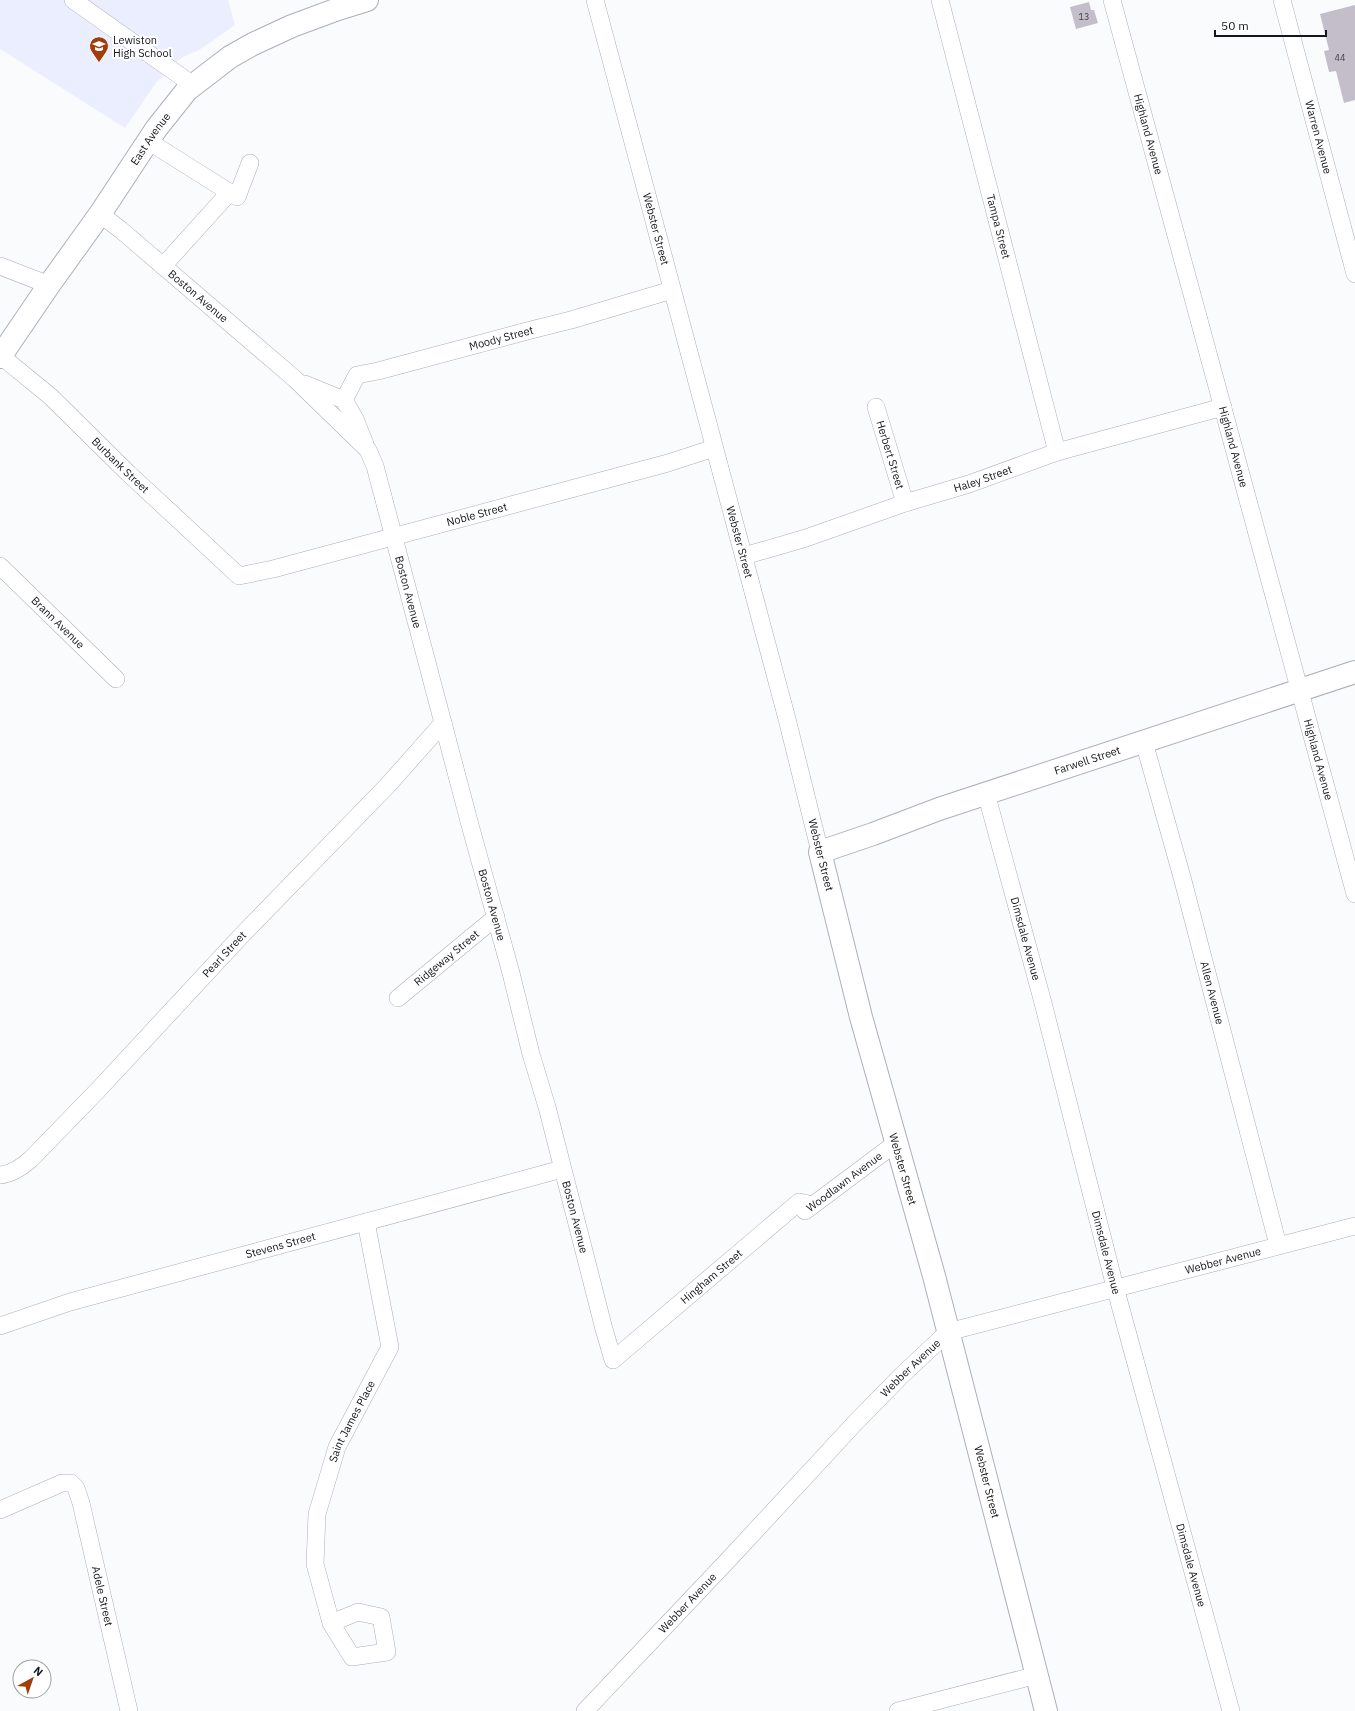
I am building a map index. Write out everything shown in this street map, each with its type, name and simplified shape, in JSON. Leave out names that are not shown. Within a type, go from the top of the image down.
[{"type":"main road","name":"East Avenue","points":[[0,356],[49,284],[100,214],[148,141],[187,90],[230,57],[253,44],[337,4],[367,0]]},
{"type":"main road","name":"Farwell Street","points":[[820,852],[986,793],[1355,672]]},
{"type":"main road","name":"Webster Street","points":[[820,852],[861,1017],[934,1276],[1046,1711]]},
{"type":"street","points":[[73,0],[194,85]]},
{"type":"street","name":"Webster Street","points":[[595,0],[744,556],[820,852]]},
{"type":"street","name":"Tampa Street","points":[[940,0],[1057,452]]},
{"type":"street","name":"Highland Avenue","points":[[1112,0],[1355,894]]},
{"type":"street","name":"Warren Avenue","points":[[1282,0],[1355,274]]},
{"type":"street","points":[[148,141],[237,197],[250,163]]},
{"type":"street","points":[[163,266],[229,193]]},
{"type":"street","name":"Boston Avenue","points":[[100,214],[295,379],[368,450]]},
{"type":"street","points":[[0,266],[49,284]]},
{"type":"street","name":"Moody Street","points":[[344,400],[357,375],[378,371],[571,320],[672,290]]},
{"type":"street","name":"Burbank Street","points":[[0,356],[50,396],[128,473],[239,576]]},
{"type":"street","name":"Boston Avenue","points":[[295,379],[344,400],[355,419],[375,466],[496,917],[531,1054],[547,1107],[613,1360]]},
{"type":"street","name":"Haley Street","points":[[744,556],[806,538],[905,503],[969,484],[1057,452],[1223,407]]},
{"type":"street","name":"Herbert Street","points":[[876,408],[905,503]]},
{"type":"street","name":"Noble Street","points":[[239,576],[273,569],[668,463],[714,448]]},
{"type":"street","name":"Brann Avenue","points":[[0,566],[116,679]]},
{"type":"street","name":"Pearl Street","points":[[0,1175],[10,1173],[22,1167],[31,1159],[98,1090],[241,936],[388,785],[443,723]]},
{"type":"street","name":"Allen Avenue","points":[[1144,742],[1182,877],[1278,1245]]},
{"type":"street","name":"Dimsdale Avenue","points":[[986,793],[1042,999],[1115,1287],[1231,1711]]},
{"type":"street","name":"Ridgeway Street","points":[[398,998],[496,917]]},
{"type":"street","name":"Woodlawn Avenue","points":[[792,1221],[896,1142]]},
{"type":"street","name":"Stevens Street","points":[[0,1326],[77,1300],[562,1169]]},
{"type":"street","name":"Hingham Street","points":[[613,1360],[800,1202],[813,1205]]},
{"type":"street","name":"Saint James Place","points":[[331,1623],[315,1564],[317,1514],[337,1447],[390,1346],[366,1222]]},
{"type":"street","name":"Webber Avenue","points":[[585,1711],[855,1423],[901,1376],[948,1332],[1115,1287],[1355,1226]]},
{"type":"street","name":"Adele Street","points":[[0,1510],[62,1483],[72,1483],[76,1488],[81,1503],[129,1711]]},
{"type":"street","points":[[898,1711],[1037,1675]]},
{"type":"shaded area","name":"Lewiston High School","points":[[0,0],[228,0],[235,25],[199,50],[183,57],[174,64],[156,83],[125,128],[0,49]]},
{"type":"building","points":[[1089,2],[1091,10],[1094,10],[1098,23],[1076,29],[1070,7]]},
{"type":"building","points":[[1355,5],[1355,100],[1344,103],[1336,71],[1329,72],[1324,51],[1329,50],[1320,14]]},
{"type":"place","name":"Lewiston High School","points":[[99,63]]}]
